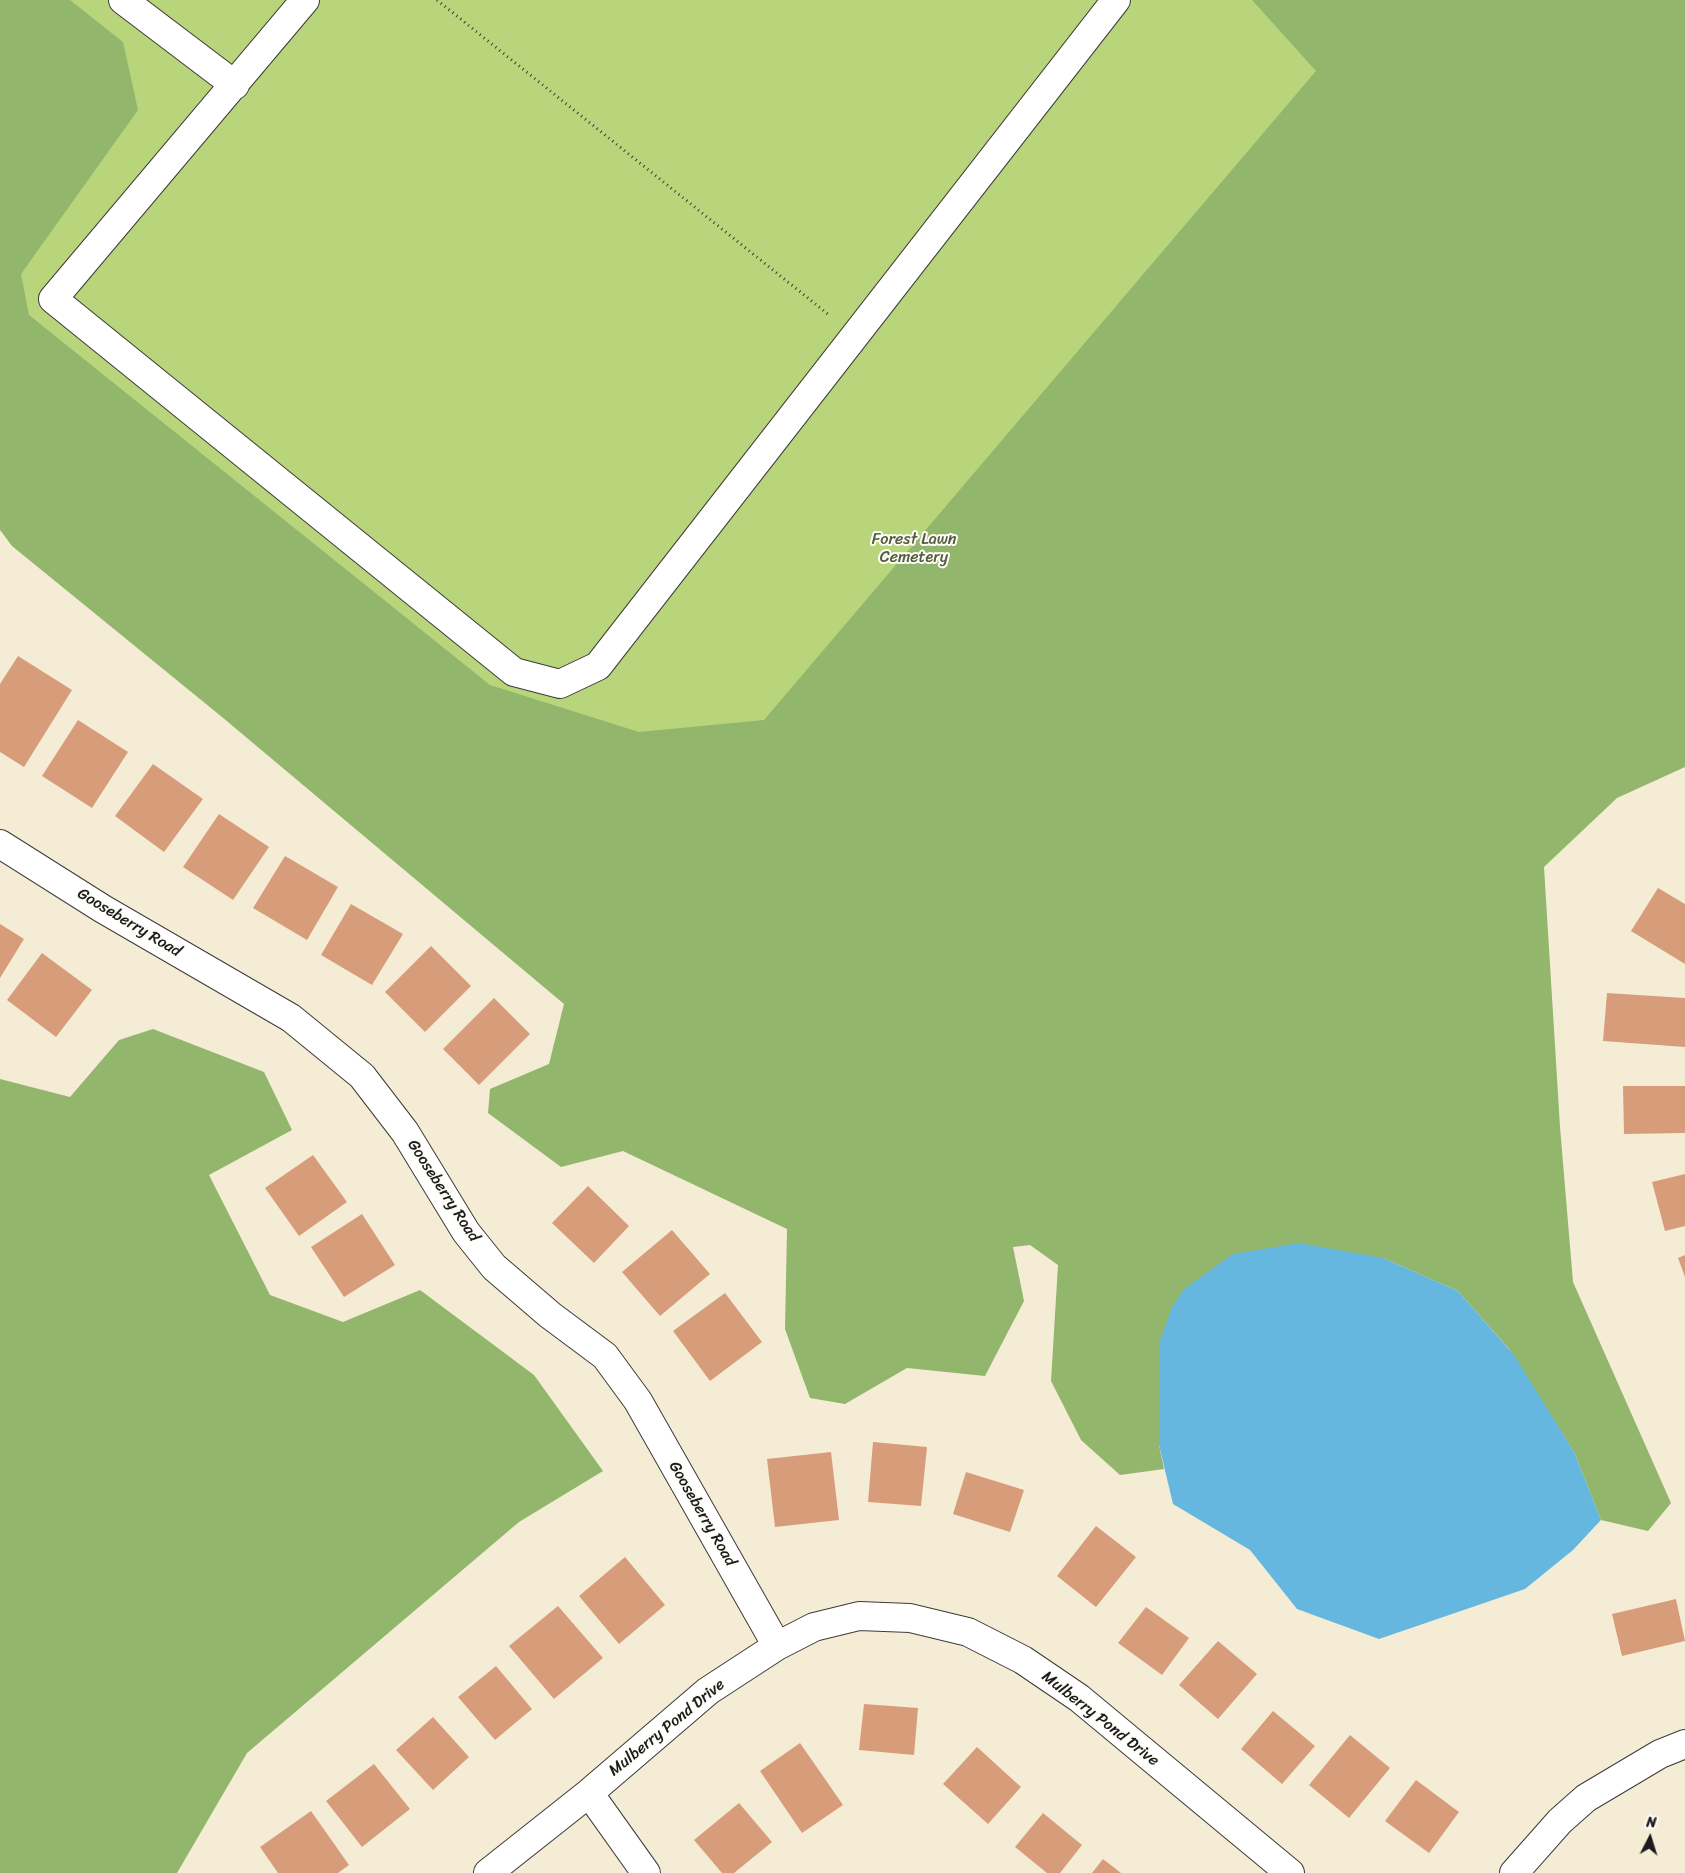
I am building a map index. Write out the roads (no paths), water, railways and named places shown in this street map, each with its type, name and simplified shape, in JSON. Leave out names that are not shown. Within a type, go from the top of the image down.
[{"type":"street","points":[[123,0],[235,85]]},
{"type":"street","points":[[305,0],[53,299],[514,672],[560,684],[598,666],[1116,0]]},
{"type":"street","name":"Gooseberry Road","points":[[0,844],[103,909],[291,1018],[362,1076],[404,1132],[466,1232],[494,1267],[550,1315],[605,1356],[638,1401],[777,1646]]},
{"type":"street","name":"Mulberry Pond Drive","points":[[488,1873],[589,1793],[708,1691],[777,1646],[814,1627],[859,1616],[910,1618],[968,1632],[1023,1660],[1079,1698],[1290,1873]]},
{"type":"street","points":[[1514,1873],[1560,1821],[1586,1798],[1660,1754],[1685,1744]]},
{"type":"street","points":[[589,1793],[646,1873]]},
{"type":"water","points":[[1299,1243],[1383,1258],[1458,1291],[1514,1355],[1574,1452],[1601,1520],[1573,1550],[1525,1589],[1379,1639],[1297,1609],[1250,1550],[1173,1504],[1159,1445],[1160,1341],[1172,1307],[1184,1289],[1233,1254]]},
{"type":"park label","name":"Forest Lawn Cemetery","points":[[914,549]]}]
